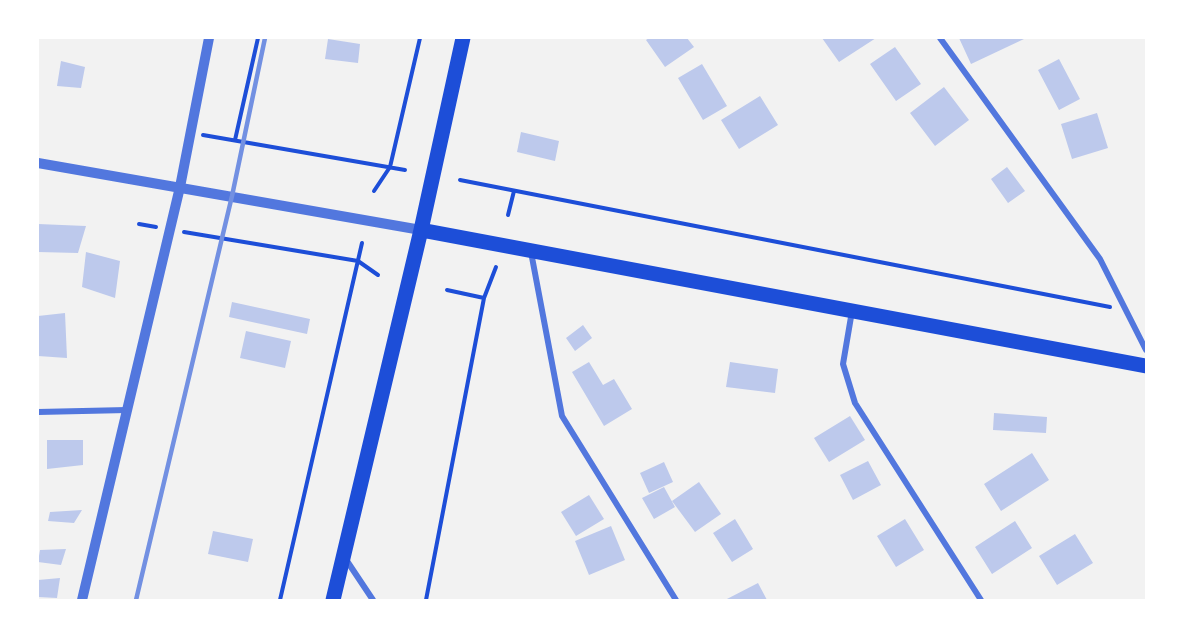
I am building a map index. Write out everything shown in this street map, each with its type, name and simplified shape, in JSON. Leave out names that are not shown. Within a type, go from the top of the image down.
[{"type":"main road","points":[[333,600],[421,230],[463,38]]},
{"type":"main road","points":[[421,230],[1146,366]]},
{"type":"street","points":[[82,600],[180,187],[209,38]]},
{"type":"street","points":[[940,38],[1100,260],[1146,350]]},
{"type":"street","points":[[38,163],[421,230]]},
{"type":"street","points":[[531,251],[561,416],[676,600]]},
{"type":"street","points":[[852,310],[843,364],[855,403],[981,600]]},
{"type":"street","points":[[38,412],[127,410]]},
{"type":"street","points":[[343,555],[373,600]]},
{"type":"path","points":[[235,140],[258,38]]},
{"type":"path","points":[[374,190],[390,167],[420,38]]},
{"type":"path","points":[[190,133],[405,170]]},
{"type":"path","points":[[460,180],[1127,310]]},
{"type":"path","points":[[508,214],[514,191]]},
{"type":"path","points":[[139,224],[358,261],[378,275]]},
{"type":"path","points":[[280,600],[362,243]]},
{"type":"path","points":[[426,600],[484,298],[496,267]]},
{"type":"path","points":[[447,290],[484,298]]},
{"type":"building","points":[[649,38],[687,38],[694,47],[665,67],[646,40]]},
{"type":"building","points":[[822,38],[876,38],[839,62]]},
{"type":"building","points":[[959,38],[1023,38],[1024,39],[971,64]]},
{"type":"building","points":[[328,39],[360,44],[358,63],[325,59]]},
{"type":"building","points":[[895,47],[921,84],[896,101],[870,64]]},
{"type":"building","points":[[1059,59],[1080,99],[1059,110],[1038,70]]},
{"type":"building","points":[[61,61],[85,67],[81,88],[57,86]]},
{"type":"building","points":[[702,64],[727,106],[703,120],[678,78]]},
{"type":"building","points":[[944,87],[969,120],[935,146],[910,113]]},
{"type":"building","points":[[760,96],[778,125],[739,149],[721,120]]},
{"type":"building","points":[[1097,113],[1108,148],[1072,159],[1061,124]]},
{"type":"building","points":[[521,132],[559,141],[555,161],[517,152]]},
{"type":"building","points":[[1007,167],[1025,191],[1008,203],[991,179]]},
{"type":"building","points":[[38,224],[86,226],[78,253],[38,252]]},
{"type":"building","points":[[86,252],[120,261],[115,298],[82,287]]},
{"type":"building","points":[[232,302],[310,319],[307,334],[229,317]]},
{"type":"building","points":[[65,313],[67,358],[38,356],[38,316]]},
{"type":"building","points":[[583,325],[592,338],[575,351],[566,338]]},
{"type":"building","points":[[246,331],[291,341],[285,368],[240,358]]},
{"type":"building","points":[[589,362],[603,385],[614,379],[632,409],[604,426],[572,372]]},
{"type":"building","points":[[730,362],[778,369],[775,393],[726,387]]},
{"type":"building","points":[[994,413],[1047,417],[1046,433],[993,430]]},
{"type":"building","points":[[850,416],[865,440],[829,462],[814,438]]},
{"type":"building","points":[[47,440],[83,440],[83,465],[47,469]]},
{"type":"building","points":[[1032,453],[1049,480],[1001,511],[984,484]]},
{"type":"building","points":[[868,461],[881,485],[853,500],[840,475]]},
{"type":"building","points":[[664,462],[673,482],[649,493],[640,473]]},
{"type":"building","points":[[699,482],[721,514],[695,532],[672,501]]},
{"type":"building","points":[[664,487],[675,507],[654,519],[642,498]]},
{"type":"building","points":[[589,495],[604,519],[576,536],[561,512]]},
{"type":"building","points":[[82,510],[74,523],[48,521],[50,512]]},
{"type":"building","points":[[735,519],[753,549],[732,562],[713,533]]},
{"type":"building","points":[[905,519],[924,550],[896,567],[877,536]]},
{"type":"building","points":[[1015,521],[1032,548],[992,574],[975,547]]},
{"type":"building","points":[[611,526],[625,560],[589,575],[575,541]]},
{"type":"building","points":[[213,531],[253,539],[248,562],[208,554]]},
{"type":"building","points":[[1075,534],[1093,563],[1057,585],[1039,556]]},
{"type":"building","points":[[66,549],[61,565],[38,562],[40,550]]},
{"type":"building","points":[[60,578],[57,598],[38,597],[38,580]]},
{"type":"building","points":[[758,583],[767,600],[725,600]]},
{"type":"railway","points":[[136,600],[232,196],[265,38]]}]
